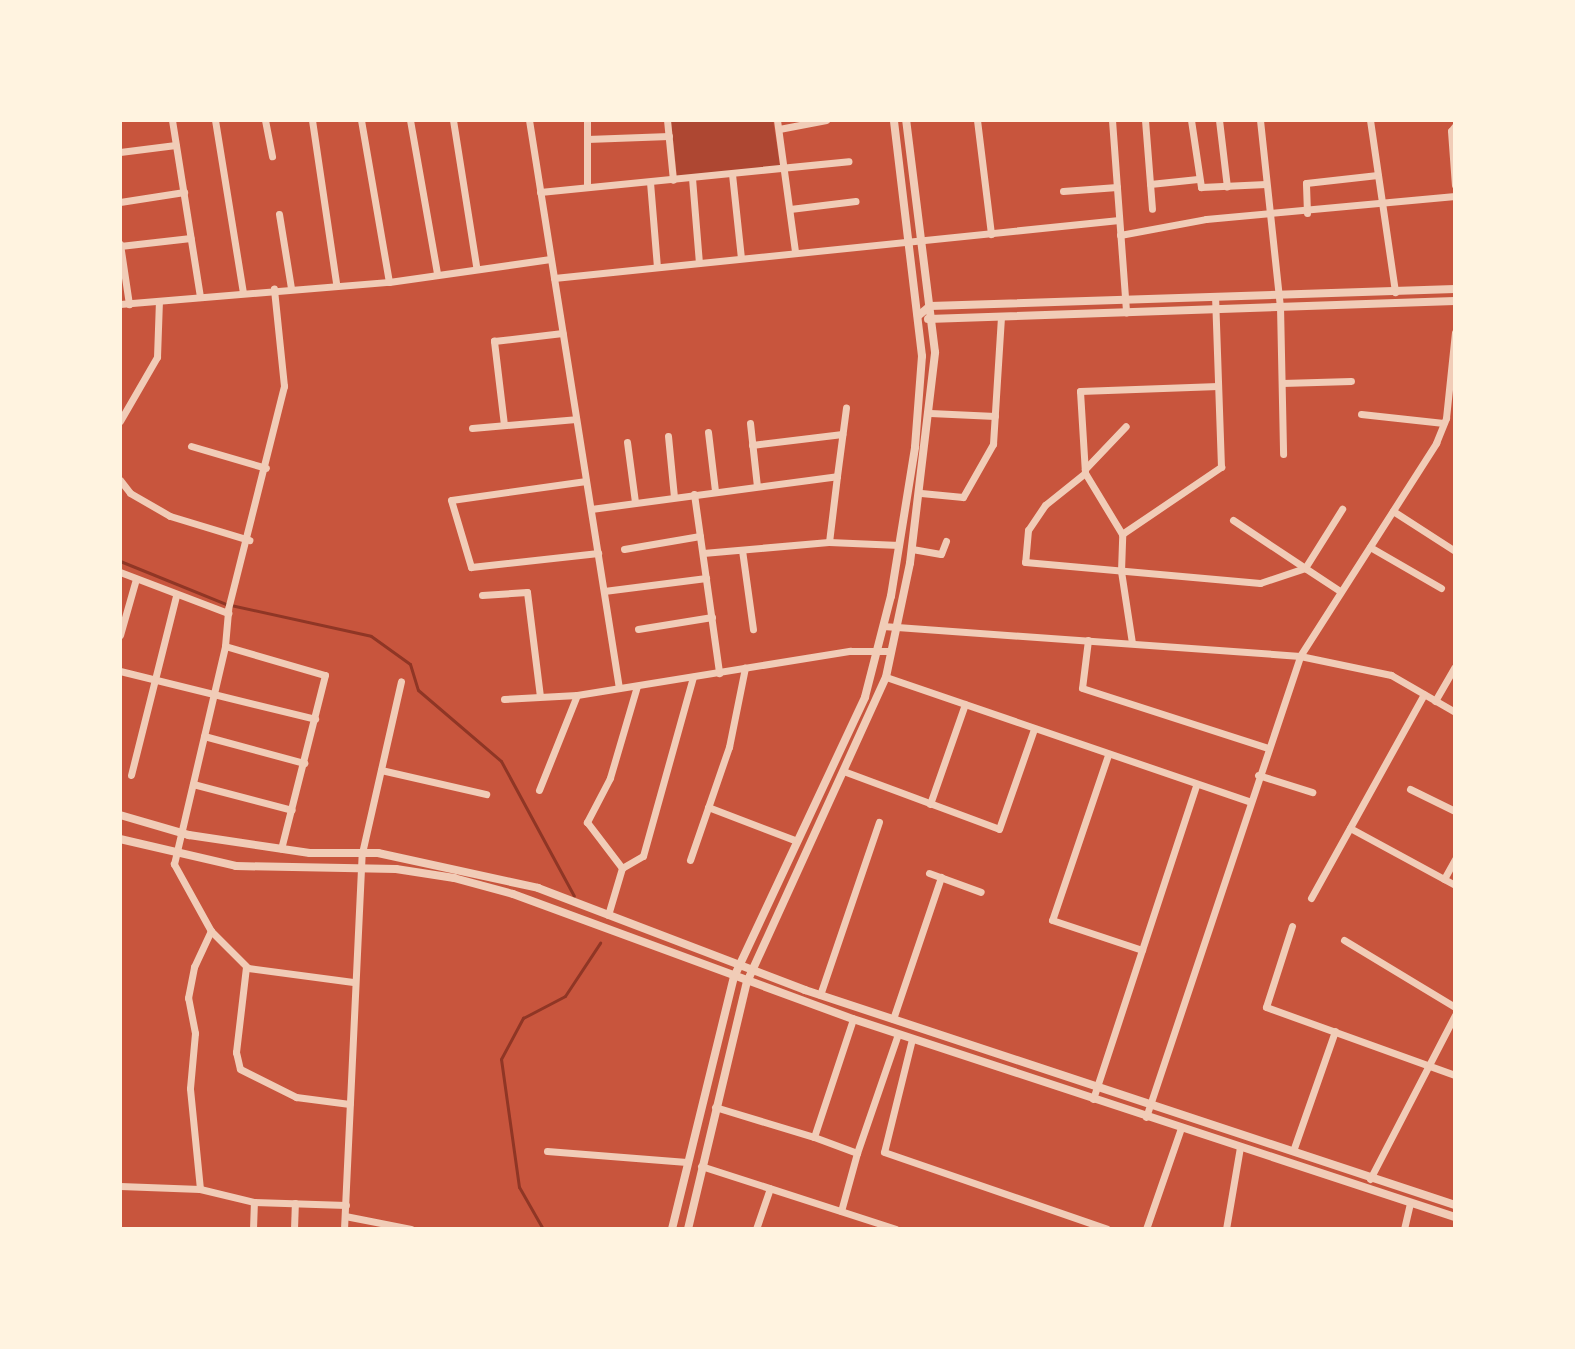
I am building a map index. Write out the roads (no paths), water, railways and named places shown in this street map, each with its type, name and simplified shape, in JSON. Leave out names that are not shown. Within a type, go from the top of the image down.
[{"type":"street","points":[[172,120],[200,297]]},
{"type":"street","points":[[215,120],[243,292]]},
{"type":"street","points":[[265,120],[272,156]]},
{"type":"street","points":[[312,120],[336,283]]},
{"type":"street","points":[[361,120],[389,282]]},
{"type":"street","points":[[410,120],[437,273]]},
{"type":"street","points":[[453,120],[476,266]]},
{"type":"street","points":[[529,120],[619,688]]},
{"type":"street","points":[[587,120],[587,187]]},
{"type":"street","points":[[667,120],[673,180]]},
{"type":"street","points":[[795,252],[778,124],[826,120]]},
{"type":"street","points":[[672,1229],[734,977],[865,697],[883,626],[915,447],[922,356],[894,120]]},
{"type":"street","points":[[688,1229],[747,982],[846,772],[886,677],[897,627],[921,493],[930,413],[932,320],[906,120]]},
{"type":"street","points":[[977,120],[991,234]]},
{"type":"street","points":[[1112,120],[1126,312]]},
{"type":"street","points":[[1145,120],[1152,209]]},
{"type":"street","points":[[1191,120],[1198,179],[1203,188],[1266,184]]},
{"type":"street","points":[[1219,120],[1227,187]]},
{"type":"street","points":[[1260,120],[1280,306],[1283,454]]},
{"type":"street","points":[[1370,120],[1395,292]]},
{"type":"street","points":[[1455,126],[1451,131],[1455,185]]},
{"type":"street","points":[[587,139],[669,136]]},
{"type":"street","points":[[120,152],[176,145]]},
{"type":"street","points":[[540,192],[848,161]]},
{"type":"street","points":[[732,174],[741,258]]},
{"type":"street","points":[[1307,213],[1306,183],[1378,175]]},
{"type":"street","points":[[692,178],[699,263]]},
{"type":"street","points":[[1150,184],[1198,179]]},
{"type":"street","points":[[650,182],[657,267]]},
{"type":"street","points":[[1063,191],[1117,187]]},
{"type":"street","points":[[120,202],[184,192]]},
{"type":"street","points":[[1120,235],[1206,219],[1270,217],[1455,196]]},
{"type":"street","points":[[790,209],[856,201]]},
{"type":"street","points":[[279,214],[291,288]]},
{"type":"street","points":[[554,278],[1119,220]]},
{"type":"street","points":[[129,304],[120,245],[191,238]]},
{"type":"street","points":[[120,304],[336,283],[389,282],[476,266],[550,259]]},
{"type":"street","points":[[274,289],[284,386],[249,540],[228,611],[225,646],[176,854],[176,873],[211,931],[246,967],[353,982]]},
{"type":"street","points":[[918,316],[930,306],[1455,289]]},
{"type":"street","points":[[1122,534],[1221,467],[1215,298]]},
{"type":"street","points":[[120,421],[157,357],[159,301]]},
{"type":"street","points":[[918,316],[932,320],[1455,301]]},
{"type":"street","points":[[921,493],[963,497],[993,444],[1001,317]]},
{"type":"street","points":[[1146,1117],[1249,801],[1300,656],[1448,420],[1455,332]]},
{"type":"street","points":[[504,425],[494,341],[563,333]]},
{"type":"street","points":[[1282,383],[1351,381]]},
{"type":"street","points":[[1132,643],[1121,571],[1122,534],[1085,471],[1080,391],[1218,386]]},
{"type":"street","points":[[829,542],[846,408]]},
{"type":"street","points":[[930,413],[995,416]]},
{"type":"street","points":[[1361,414],[1448,420]]},
{"type":"street","points":[[472,428],[576,419]]},
{"type":"street","points":[[750,423],[757,486]]},
{"type":"street","points":[[1126,426],[1085,471],[1045,505],[1028,530],[1025,562],[1260,583],[1305,568],[1342,509]]},
{"type":"street","points":[[708,432],[715,491]]},
{"type":"street","points":[[752,445],[842,434]]},
{"type":"street","points":[[668,436],[674,497]]},
{"type":"street","points":[[627,442],[635,502]]},
{"type":"street","points":[[191,446],[266,468]]},
{"type":"street","points":[[591,509],[837,476]]},
{"type":"street","points":[[120,480],[130,493],[170,516],[249,540]]},
{"type":"street","points":[[586,481],[451,500],[471,567],[598,553]]},
{"type":"street","points":[[694,494],[719,673]]},
{"type":"street","points":[[1393,511],[1455,551]]},
{"type":"street","points":[[1233,520],[1340,591]]},
{"type":"street","points":[[624,549],[700,536]]},
{"type":"street","points":[[912,549],[941,554],[946,541]]},
{"type":"street","points":[[703,553],[829,542],[899,545]]},
{"type":"street","points":[[1370,547],[1441,588]]},
{"type":"street","points":[[742,550],[753,629]]},
{"type":"street","points":[[120,572],[176,596],[228,611]]},
{"type":"street","points":[[604,591],[706,578]]},
{"type":"street","points":[[120,635],[136,579]]},
{"type":"street","points":[[482,595],[527,592],[540,696]]},
{"type":"street","points":[[131,775],[176,596]]},
{"type":"street","points":[[638,629],[712,617]]},
{"type":"street","points":[[883,626],[1300,656],[1391,675],[1455,712]]},
{"type":"street","points":[[1088,640],[1082,688],[1268,748]]},
{"type":"street","points":[[225,646],[324,674],[281,849]]},
{"type":"street","points":[[504,699],[577,695],[745,668],[891,651]]},
{"type":"street","points":[[1435,701],[1455,667]]},
{"type":"street","points":[[690,860],[729,747],[745,668]]},
{"type":"street","points":[[120,671],[315,719]]},
{"type":"street","points":[[608,915],[622,868],[643,856],[693,677]]},
{"type":"street","points":[[886,677],[1196,786],[1249,801]]},
{"type":"street","points":[[344,1229],[353,982],[362,853],[401,681]]},
{"type":"street","points":[[622,868],[587,822],[610,778],[637,686]]},
{"type":"street","points":[[1311,898],[1424,694]]},
{"type":"street","points":[[539,790],[577,695]]},
{"type":"street","points":[[930,804],[965,704]]},
{"type":"street","points":[[846,772],[999,829],[1034,729]]},
{"type":"street","points":[[204,736],[304,763]]},
{"type":"street","points":[[1108,755],[1052,920],[1142,950]]},
{"type":"street","points":[[381,770],[486,794]]},
{"type":"street","points":[[1258,775],[1312,792]]},
{"type":"street","points":[[193,784],[292,810]]},
{"type":"street","points":[[1093,1099],[1196,786]]},
{"type":"street","points":[[1410,789],[1455,811]]},
{"type":"street","points":[[708,807],[797,841]]},
{"type":"street","points":[[120,815],[181,833],[281,849],[362,853],[496,877],[608,915],[820,995],[1455,1205]]},
{"type":"street","points":[[820,995],[879,822]]},
{"type":"street","points":[[1350,828],[1455,885]]},
{"type":"street","points":[[120,839],[176,854],[285,870],[362,868],[454,878],[513,894],[853,1019],[1455,1217]]},
{"type":"street","points":[[1444,879],[1455,859]]},
{"type":"street","points":[[929,873],[981,892]]},
{"type":"street","points":[[893,1019],[941,877]]},
{"type":"street","points":[[1292,926],[1266,1007],[1429,1063],[1455,1075]]},
{"type":"street","points":[[200,1189],[190,1088],[195,1033],[188,998],[194,967],[211,931]]},
{"type":"street","points":[[1344,940],[1455,1007]]},
{"type":"street","points":[[246,967],[236,1052],[240,1069],[296,1097],[350,1104]]},
{"type":"street","points":[[1366,1188],[1455,1015]]},
{"type":"street","points":[[814,1137],[853,1019]]},
{"type":"street","points":[[1293,1151],[1335,1031]]},
{"type":"street","points":[[841,1211],[857,1153],[898,1034]]},
{"type":"street","points":[[912,1039],[884,1152],[1107,1229]]},
{"type":"street","points":[[715,1107],[857,1153]]},
{"type":"street","points":[[1146,1229],[1181,1128]]},
{"type":"street","points":[[1227,1229],[1240,1147]]},
{"type":"street","points":[[547,1151],[687,1162]]},
{"type":"street","points":[[701,1166],[896,1229]]},
{"type":"street","points":[[682,1184],[696,1187]]},
{"type":"street","points":[[120,1186],[200,1189],[254,1202],[346,1205]]},
{"type":"street","points":[[756,1229],[770,1188]]},
{"type":"street","points":[[253,1229],[254,1202]]},
{"type":"street","points":[[294,1229],[295,1203]]},
{"type":"street","points":[[1404,1229],[1410,1203]]},
{"type":"street","points":[[345,1216],[411,1229]]},
{"type":"street","points":[[863,1229],[867,1219]]},
{"type":"waterway","points":[[120,561],[226,604],[371,636],[410,664],[418,690],[501,761],[574,896]]},
{"type":"waterway","points":[[543,1229],[519,1187],[501,1059],[523,1018],[565,996],[600,943]]}]
